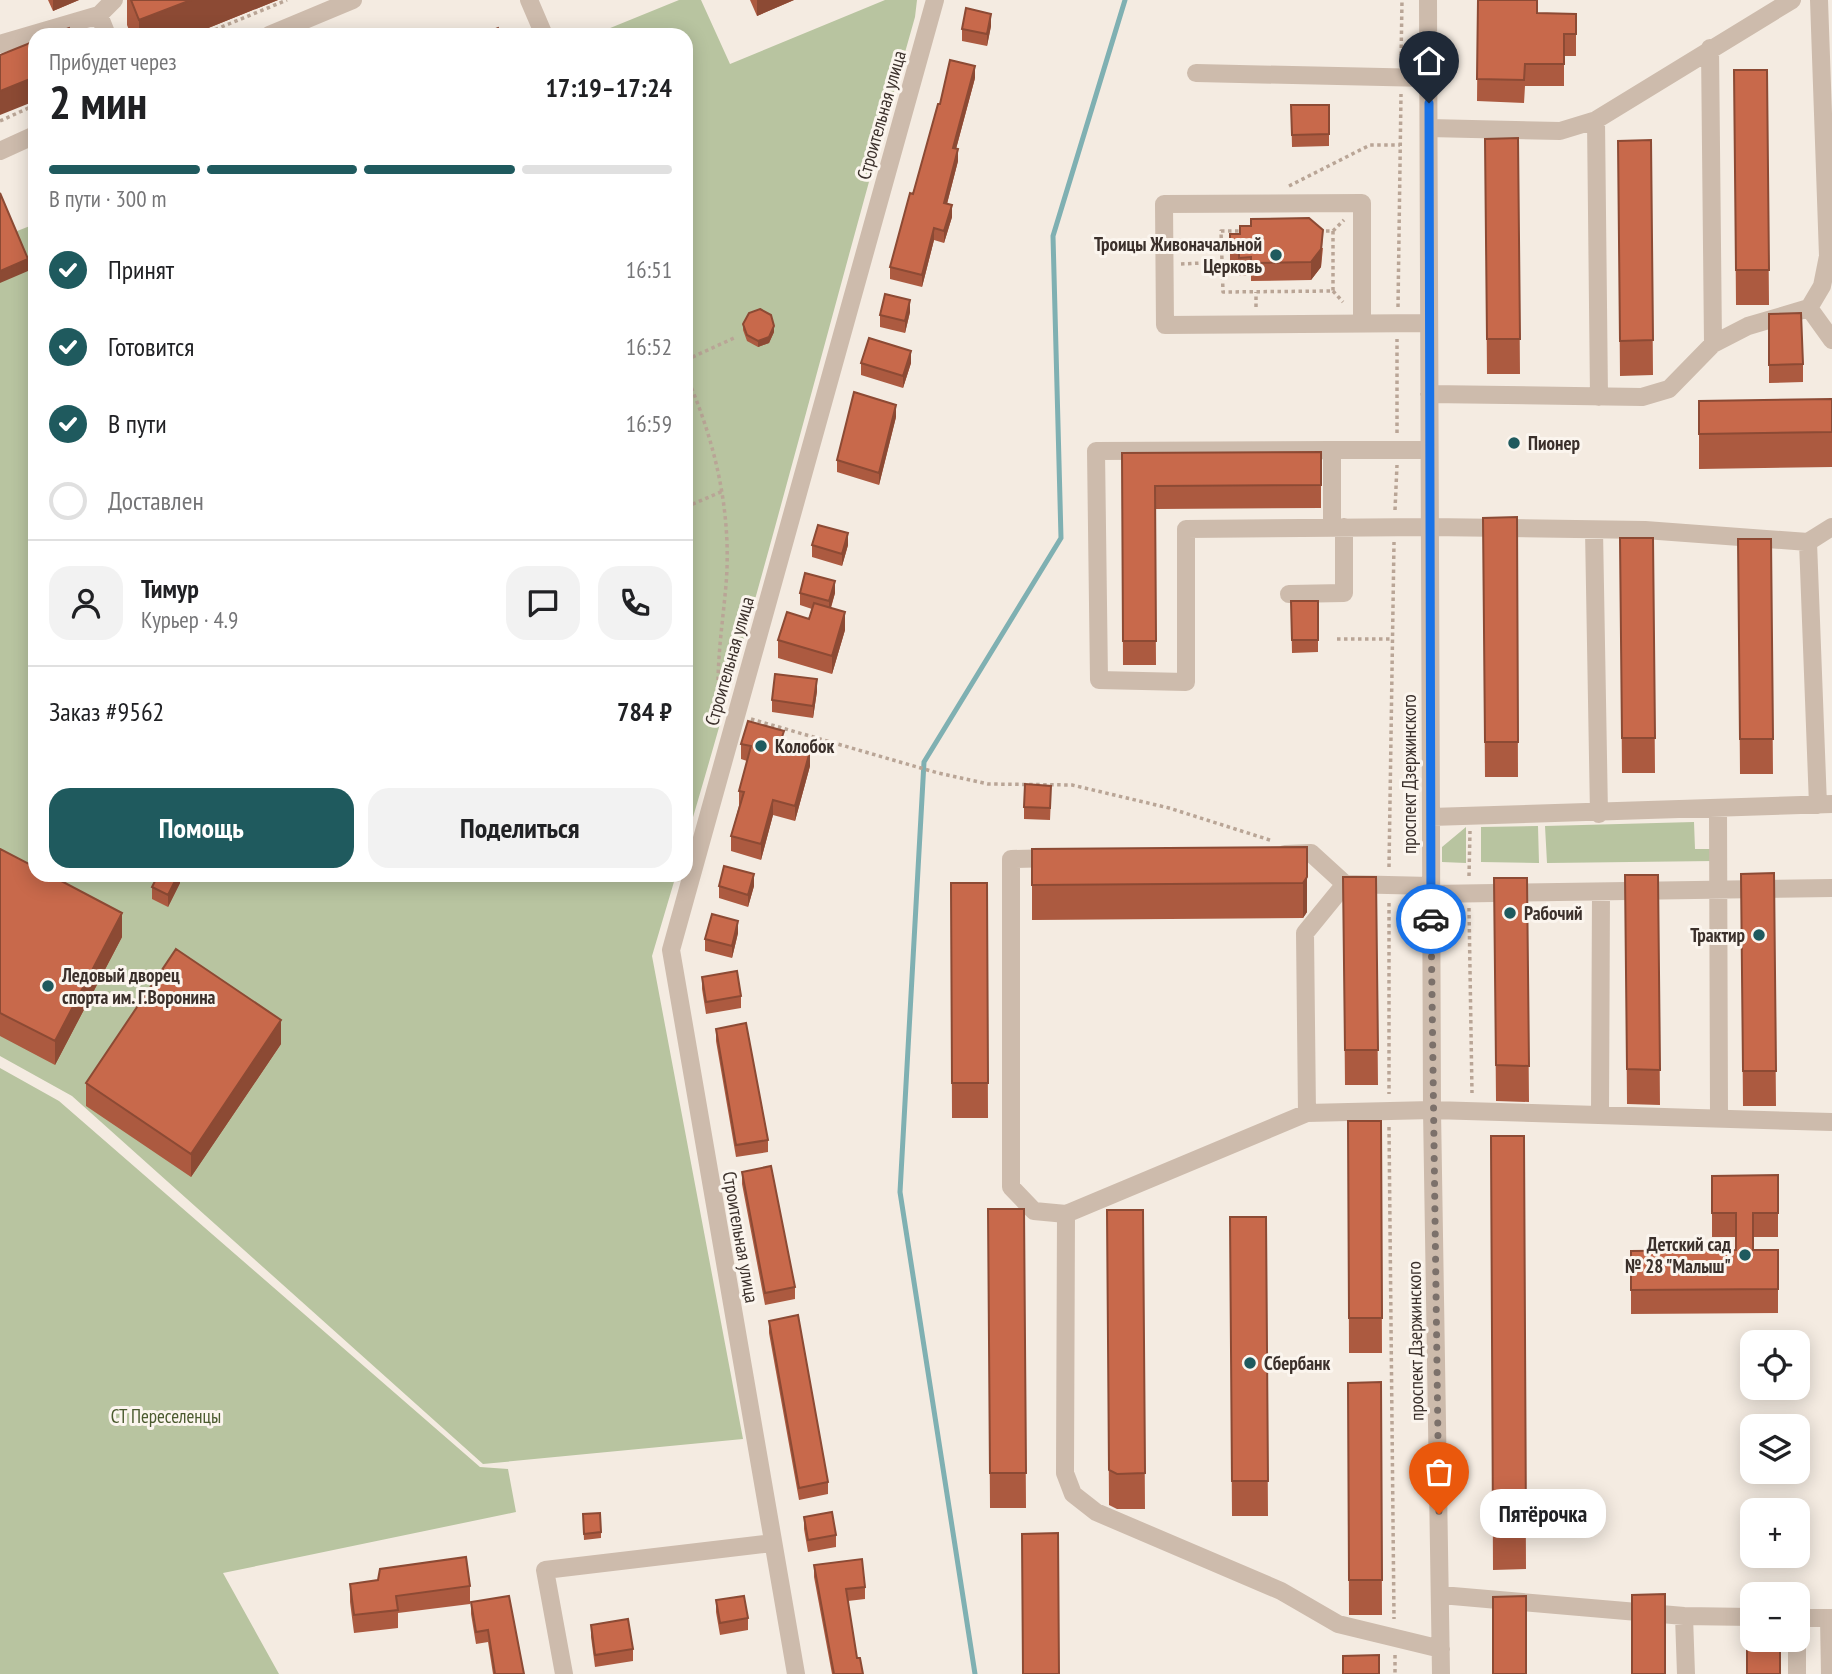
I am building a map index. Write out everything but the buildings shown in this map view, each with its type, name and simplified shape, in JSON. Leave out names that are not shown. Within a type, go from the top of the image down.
[{"type":"street","points":[[55,28],[99,15],[114,0]]},
{"type":"street","points":[[286,28],[353,0]]},
{"type":"street","points":[[530,0],[541,28]]},
{"type":"street","name":"Строительная улица","points":[[693,871],[935,0]]},
{"type":"street","name":"проспект Дзержинского","points":[[1428,0],[1432,1110],[1441,1674]]},
{"type":"street","points":[[1429,128],[1559,131],[1596,120],[1792,0]]},
{"type":"street","points":[[1429,394],[1642,397],[1669,389],[1713,344],[1748,326],[1809,309],[1822,286],[1828,256],[1819,0]]},
{"type":"street","points":[[99,15],[104,28]]},
{"type":"street","points":[[0,44],[28,36]]},
{"type":"street","points":[[1710,48],[1713,344]]},
{"type":"street","points":[[1196,73],[1428,78]]},
{"type":"street","points":[[1596,120],[1600,397]]},
{"type":"street","points":[[0,150],[28,138]]},
{"type":"street","points":[[1363,322],[1362,203],[1164,204],[1165,325],[1429,323]]},
{"type":"street","points":[[1809,309],[1832,340]]},
{"type":"street","points":[[1289,594],[1344,593],[1332,450]]},
{"type":"street","points":[[1429,450],[1096,451],[1099,680],[1186,682],[1186,529],[1429,527],[1594,530],[1808,542],[1832,527]]},
{"type":"street","points":[[1594,530],[1599,814]]},
{"type":"street","points":[[1431,817],[1599,814],[1825,805],[1808,542]]},
{"type":"street","points":[[1718,809],[1719,1118]]},
{"type":"street","points":[[1270,854],[1311,853],[1345,884],[1389,885],[1469,894],[1832,888]]},
{"type":"street","points":[[1079,858],[1011,859],[1011,1187],[1034,1211],[1066,1214],[1307,1113],[1432,1110],[1832,1122]]},
{"type":"street","name":"Строительная улица","points":[[690,882],[671,950],[796,1674]]},
{"type":"street","points":[[1307,1113],[1305,933],[1345,884]]},
{"type":"street","points":[[1600,1115],[1601,892]]},
{"type":"street","points":[[1066,1214],[1066,1473],[1073,1494],[1096,1512],[1281,1591],[1338,1623],[1441,1649]]},
{"type":"street","points":[[564,1674],[545,1570],[772,1543]]},
{"type":"street","points":[[1441,1595],[1684,1616],[1740,1617]]},
{"type":"street","points":[[1684,1616],[1686,1674]]},
{"type":"street","points":[[1810,1618],[1830,1618],[1830,1674]]},
{"type":"street","points":[[1797,1652],[1797,1674]]},
{"type":"path","points":[[219,28],[287,0]]},
{"type":"path","points":[[1395,1674],[1389,885],[1402,0]]},
{"type":"path","points":[[0,121],[28,109]]},
{"type":"path","points":[[1288,186],[1370,145],[1400,145]]},
{"type":"path","points":[[1221,231],[1333,231],[1333,291],[1223,292],[1222,262],[1221,231]]},
{"type":"path","points":[[1165,264],[1222,262]]},
{"type":"path","points":[[693,357],[734,338]]},
{"type":"path","points":[[693,391],[707,424],[723,491],[726,582],[718,636],[718,687],[742,694]]},
{"type":"path","points":[[693,504],[723,491]]},
{"type":"path","points":[[1337,639],[1393,639]]},
{"type":"path","points":[[737,714],[830,743],[988,784],[1072,785],[1169,808],[1311,853]]},
{"type":"path","points":[[1470,815],[1472,1111]]},
{"type":"green space","points":[[679,0],[701,0],[730,64],[885,0],[917,0],[915,17],[693,817],[693,28],[610,28]]},
{"type":"green space","points":[[0,205],[12,233],[28,227],[28,882],[674,882],[652,956],[743,1439],[483,1464],[72,1096],[0,1056]]},
{"type":"green space","points":[[1694,822],[1695,849],[1714,849],[1714,861],[1547,863],[1545,826]]},
{"type":"green space","points":[[1538,826],[1539,863],[1481,862],[1481,827]]},
{"type":"green space","points":[[1466,827],[1466,863],[1442,862],[1442,847]]},
{"type":"green space","name":"СТ Переселенцы","points":[[0,1068],[59,1101],[480,1467],[508,1469],[516,1512],[223,1573],[279,1674],[0,1674]]},
{"type":"waterway","points":[[975,1674],[900,1192],[924,762],[1061,538],[1053,236],[1125,0]]},
{"type":"way so far","points":[[1431,919],[1439,1514]]},
{"type":"place","name":"Троицы Живоначальной Церковь","points":[[1276,255]]},
{"type":"place","name":"Пионер","points":[[1514,443]]},
{"type":"place","name":"Колобок","points":[[761,746]]},
{"type":"place","name":"Рабочий","points":[[1510,913]]},
{"type":"place","name":"Трактир","points":[[1759,935]]},
{"type":"place","name":"Ледовый дворец спорта им. Г.Воронина","points":[[48,986]]},
{"type":"place","name":"Детский сад № 28 \"Малыш\"","points":[[1745,1255]]},
{"type":"place","name":"Сбербанк","points":[[1250,1363]]},
{"type":"place","name":"Пятёрочка","points":[[1439,1514]]},
{"type":"route","points":[[1429,103],[1431,919]]}]
